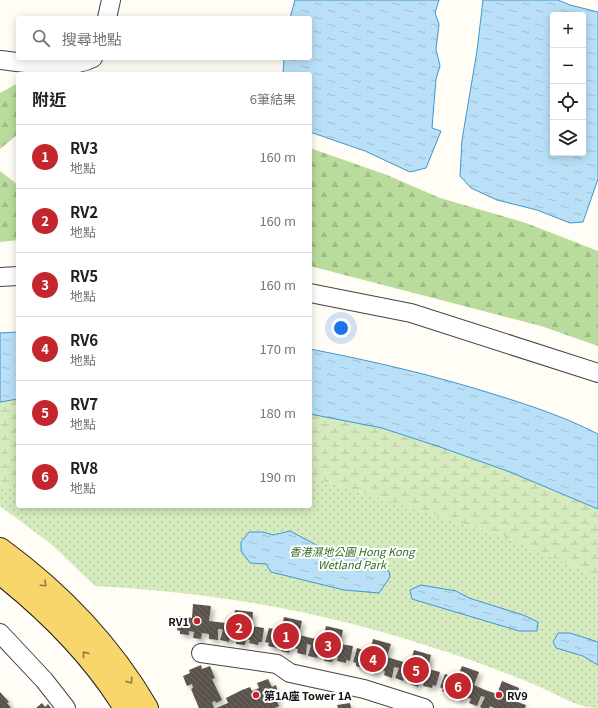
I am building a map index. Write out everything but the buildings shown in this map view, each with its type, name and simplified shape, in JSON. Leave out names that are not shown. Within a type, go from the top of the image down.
[{"type":"main road","points":[[4,564],[106,679],[125,708]]},
{"type":"main road","points":[[4,564],[37,577],[78,616],[119,666],[147,708]]},
{"type":"lane","points":[[107,16],[111,0]]},
{"type":"lane","points":[[0,60],[46,66],[78,63],[87,60]]},
{"type":"lane","points":[[0,277],[16,276]]},
{"type":"lane","points":[[312,293],[411,313],[598,373]]},
{"type":"lane","points":[[0,633],[44,680],[66,708]]},
{"type":"lane","points":[[201,653],[277,664],[290,672],[364,689],[424,708]]},
{"type":"green space","points":[[16,84],[16,136],[0,149],[0,93]]},
{"type":"green space","points":[[312,149],[387,175],[440,198],[526,223],[598,251],[598,346],[541,326],[312,267]]},
{"type":"green space","points":[[0,171],[16,183],[16,240],[0,242]]},
{"type":"green space","points":[[16,399],[16,485],[0,489],[0,402]]},
{"type":"green space","points":[[312,414],[382,428],[440,447],[510,472],[598,509],[598,577],[505,537],[312,478]]},
{"type":"green space","name":"香港濕地公園 Hong Kong Wetland Park","points":[[312,478],[505,537],[598,577],[598,708],[576,704],[528,682],[455,655],[344,622],[221,598],[95,586],[51,544],[0,506],[0,489],[16,485],[16,508],[312,508]]},
{"type":"water","points":[[295,0],[439,0],[435,13],[439,24],[436,49],[440,66],[436,79],[432,128],[441,131],[426,168],[410,172],[365,151],[312,133],[312,72],[283,72],[284,60],[312,60],[312,16],[291,16]]},
{"type":"water","points":[[483,0],[558,0],[570,5],[598,12],[598,179],[583,222],[570,223],[537,210],[497,200],[471,188],[460,176],[462,140],[477,51]]},
{"type":"water","points":[[16,332],[16,399],[0,402],[0,333]]},
{"type":"water","points":[[312,349],[356,358],[470,387],[520,402],[573,422],[598,434],[598,509],[510,472],[382,428],[312,414]]},
{"type":"water","points":[[290,531],[341,558],[359,557],[389,571],[390,577],[379,593],[344,590],[271,572],[266,564],[250,563],[241,551],[241,542],[249,532],[263,532],[273,535]]},
{"type":"water","points":[[421,585],[456,591],[469,598],[523,615],[538,622],[537,631],[519,631],[412,599],[410,590]]},
{"type":"water","points":[[558,633],[570,633],[598,642],[598,665],[583,656],[556,648],[553,642]]},
{"type":"place","name":"RV1","points":[[197,621]]},
{"type":"place","name":"RV2","points":[[239,627]]},
{"type":"place","name":"RV3","points":[[286,636]]},
{"type":"place","name":"RV5","points":[[328,645]]},
{"type":"place","name":"RV6","points":[[373,659]]},
{"type":"place","name":"RV7","points":[[416,670]]},
{"type":"place","name":"RV8","points":[[458,686]]},
{"type":"place","name":"第1A座 Tower 1A","points":[[256,695]]},
{"type":"place","name":"RV9","points":[[499,695]]}]
